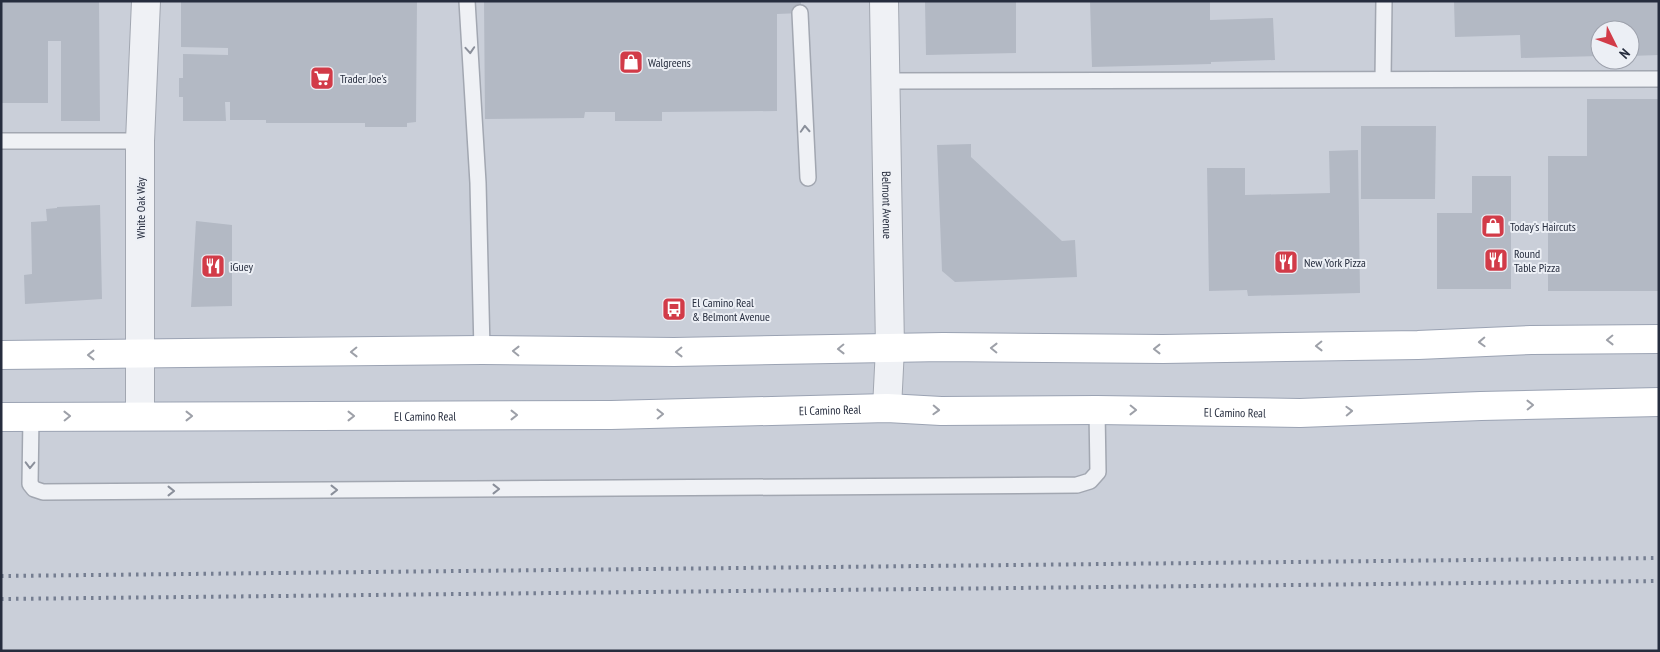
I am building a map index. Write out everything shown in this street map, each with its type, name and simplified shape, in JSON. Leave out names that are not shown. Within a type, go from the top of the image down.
[{"type":"main road","points":[[1,355],[482,350],[674,352],[890,348],[1163,350],[1408,345],[1531,340],[1659,339]]},
{"type":"main road","name":"El Camino Real","points":[[1,417],[611,415],[887,408],[1300,413],[1659,402]]},
{"type":"street","name":"White Oak Way","points":[[140,416],[140,141],[146,1]]},
{"type":"street","name":"Belmont Avenue","points":[[884,1],[890,348],[887,408]]},
{"type":"lane","points":[[467,1],[478,183],[482,350]]},
{"type":"lane","points":[[1383,79],[1384,1]]},
{"type":"lane","points":[[800,13],[808,178]]},
{"type":"lane","points":[[886,81],[1659,79]]},
{"type":"lane","points":[[1,142],[140,141]]},
{"type":"lane","points":[[31,417],[30,484],[34,489],[43,492],[53,492],[1077,484],[1090,481],[1098,472],[1097,410]]},
{"type":"shaded area","points":[[1,1],[1659,1],[1659,651],[1,651]]},
{"type":"building","points":[[1,1],[99,1],[100,121],[61,121],[61,41],[48,41],[48,103],[1,103]]},
{"type":"building","name":"Trader Joe's","points":[[181,1],[417,1],[416,122],[407,123],[407,127],[365,127],[365,123],[266,123],[266,120],[230,120],[230,102],[225,102],[226,121],[183,121],[183,97],[179,97],[179,78],[183,78],[183,54],[228,55],[228,48],[181,47]]},
{"type":"building","name":"Walgreens","points":[[484,1],[801,1],[801,13],[777,14],[777,111],[662,112],[662,121],[615,121],[615,112],[585,112],[584,118],[485,119]]},
{"type":"building","points":[[925,1],[1016,1],[1016,53],[926,55]]},
{"type":"building","points":[[1090,1],[1210,1],[1210,20],[1273,18],[1275,60],[1211,62],[1211,64],[1092,67]]},
{"type":"building","points":[[1454,1],[1659,1],[1659,55],[1640,56],[1640,20],[1590,20],[1590,56],[1521,58],[1520,35],[1455,37]]},
{"type":"building","points":[[1587,99],[1659,99],[1659,291],[1548,291],[1548,156],[1587,156]]},
{"type":"building","points":[[1361,126],[1436,126],[1435,199],[1361,199]]},
{"type":"building","points":[[971,144],[971,157],[1062,241],[1075,240],[1077,277],[955,282],[942,271],[937,145]]},
{"type":"building","points":[[1358,150],[1360,293],[1248,296],[1247,290],[1209,291],[1207,168],[1245,168],[1245,195],[1330,193],[1329,151]]},
{"type":"building","points":[[1472,176],[1511,176],[1511,289],[1437,289],[1437,213],[1472,213]]},
{"type":"building","points":[[100,205],[102,299],[25,304],[24,275],[32,274],[31,222],[47,221],[46,209]]},
{"type":"building","name":"iGuey","points":[[196,221],[232,225],[232,306],[191,307]]},
{"type":"railway","points":[[1,576],[1659,558]]},
{"type":"railway","points":[[1,599],[1659,581]]},
{"type":"place","name":"Walgreens","points":[[631,62]]},
{"type":"place","name":"Trader Joe's","points":[[322,78]]},
{"type":"place","name":"Today's Haircuts","points":[[1493,226]]},
{"type":"place","name":"Round Table Pizza","points":[[1496,260]]},
{"type":"place","name":"New York Pizza","points":[[1286,262]]},
{"type":"place","name":"iGuey","points":[[213,266]]},
{"type":"place","name":"El Camino Real & Belmont Avenue","points":[[674,309]]}]
